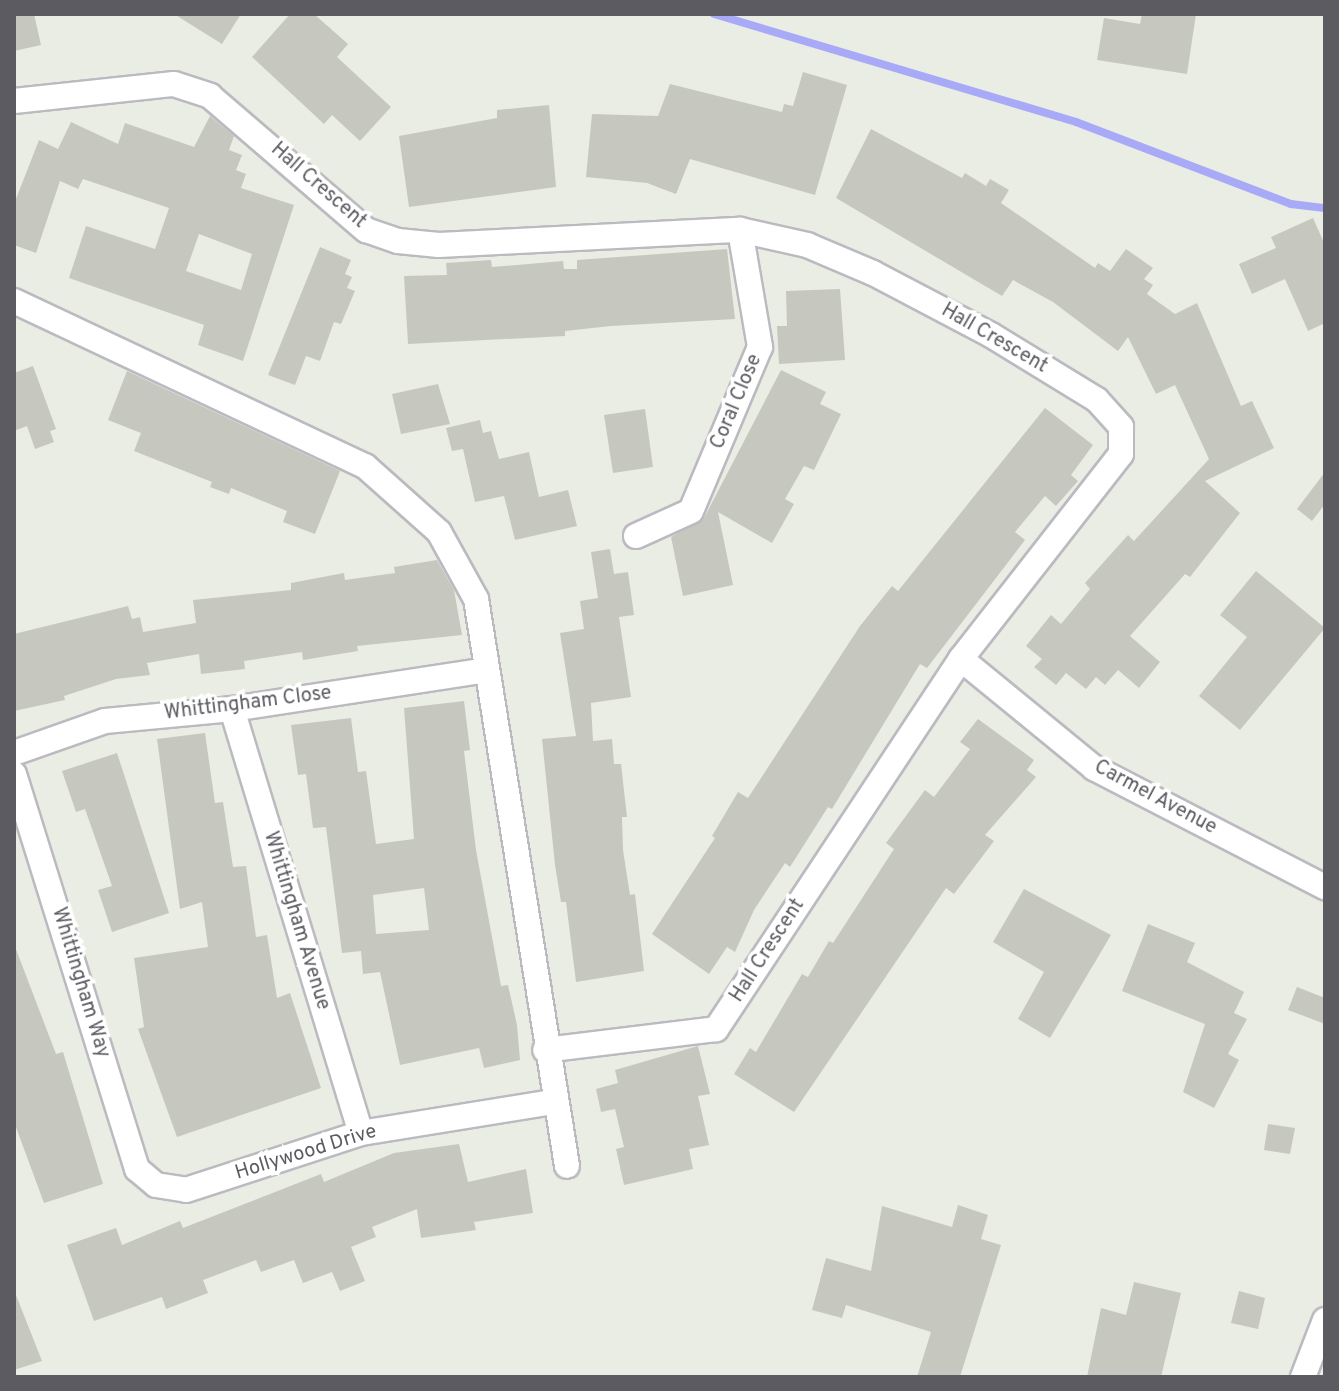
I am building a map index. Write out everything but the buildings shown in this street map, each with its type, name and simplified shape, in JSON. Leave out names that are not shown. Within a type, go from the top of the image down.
[{"type":"street","name":"Hall Crescent","points":[[14,101],[174,84],[210,96],[366,230],[398,241],[439,245],[740,230],[807,245],[873,273],[1097,400],[1121,427],[1121,454],[961,659],[716,1029],[545,1050]]},
{"type":"street","name":"Coral Close","points":[[636,536],[691,511],[760,347],[740,230]]},
{"type":"street","points":[[16,307],[365,466],[439,532],[476,599],[553,1102],[567,1166]]},
{"type":"street","name":"Carmel Avenue","points":[[961,659],[1094,768],[1325,887]]},
{"type":"street","name":"Whittingham Close","points":[[14,753],[105,721],[232,709],[486,670]]},
{"type":"street","name":"Whittingham Avenue","points":[[232,709],[361,1133]]},
{"type":"street","name":"Whittingham Way","points":[[14,774],[137,1169],[156,1185]]},
{"type":"street","name":"Hollywood Drive","points":[[156,1185],[186,1190],[361,1133],[553,1102]]},
{"type":"street","points":[[1303,1377],[1325,1320]]},
{"type":"waterway","points":[[714,14],[1076,122],[1291,204],[1325,208]]}]
